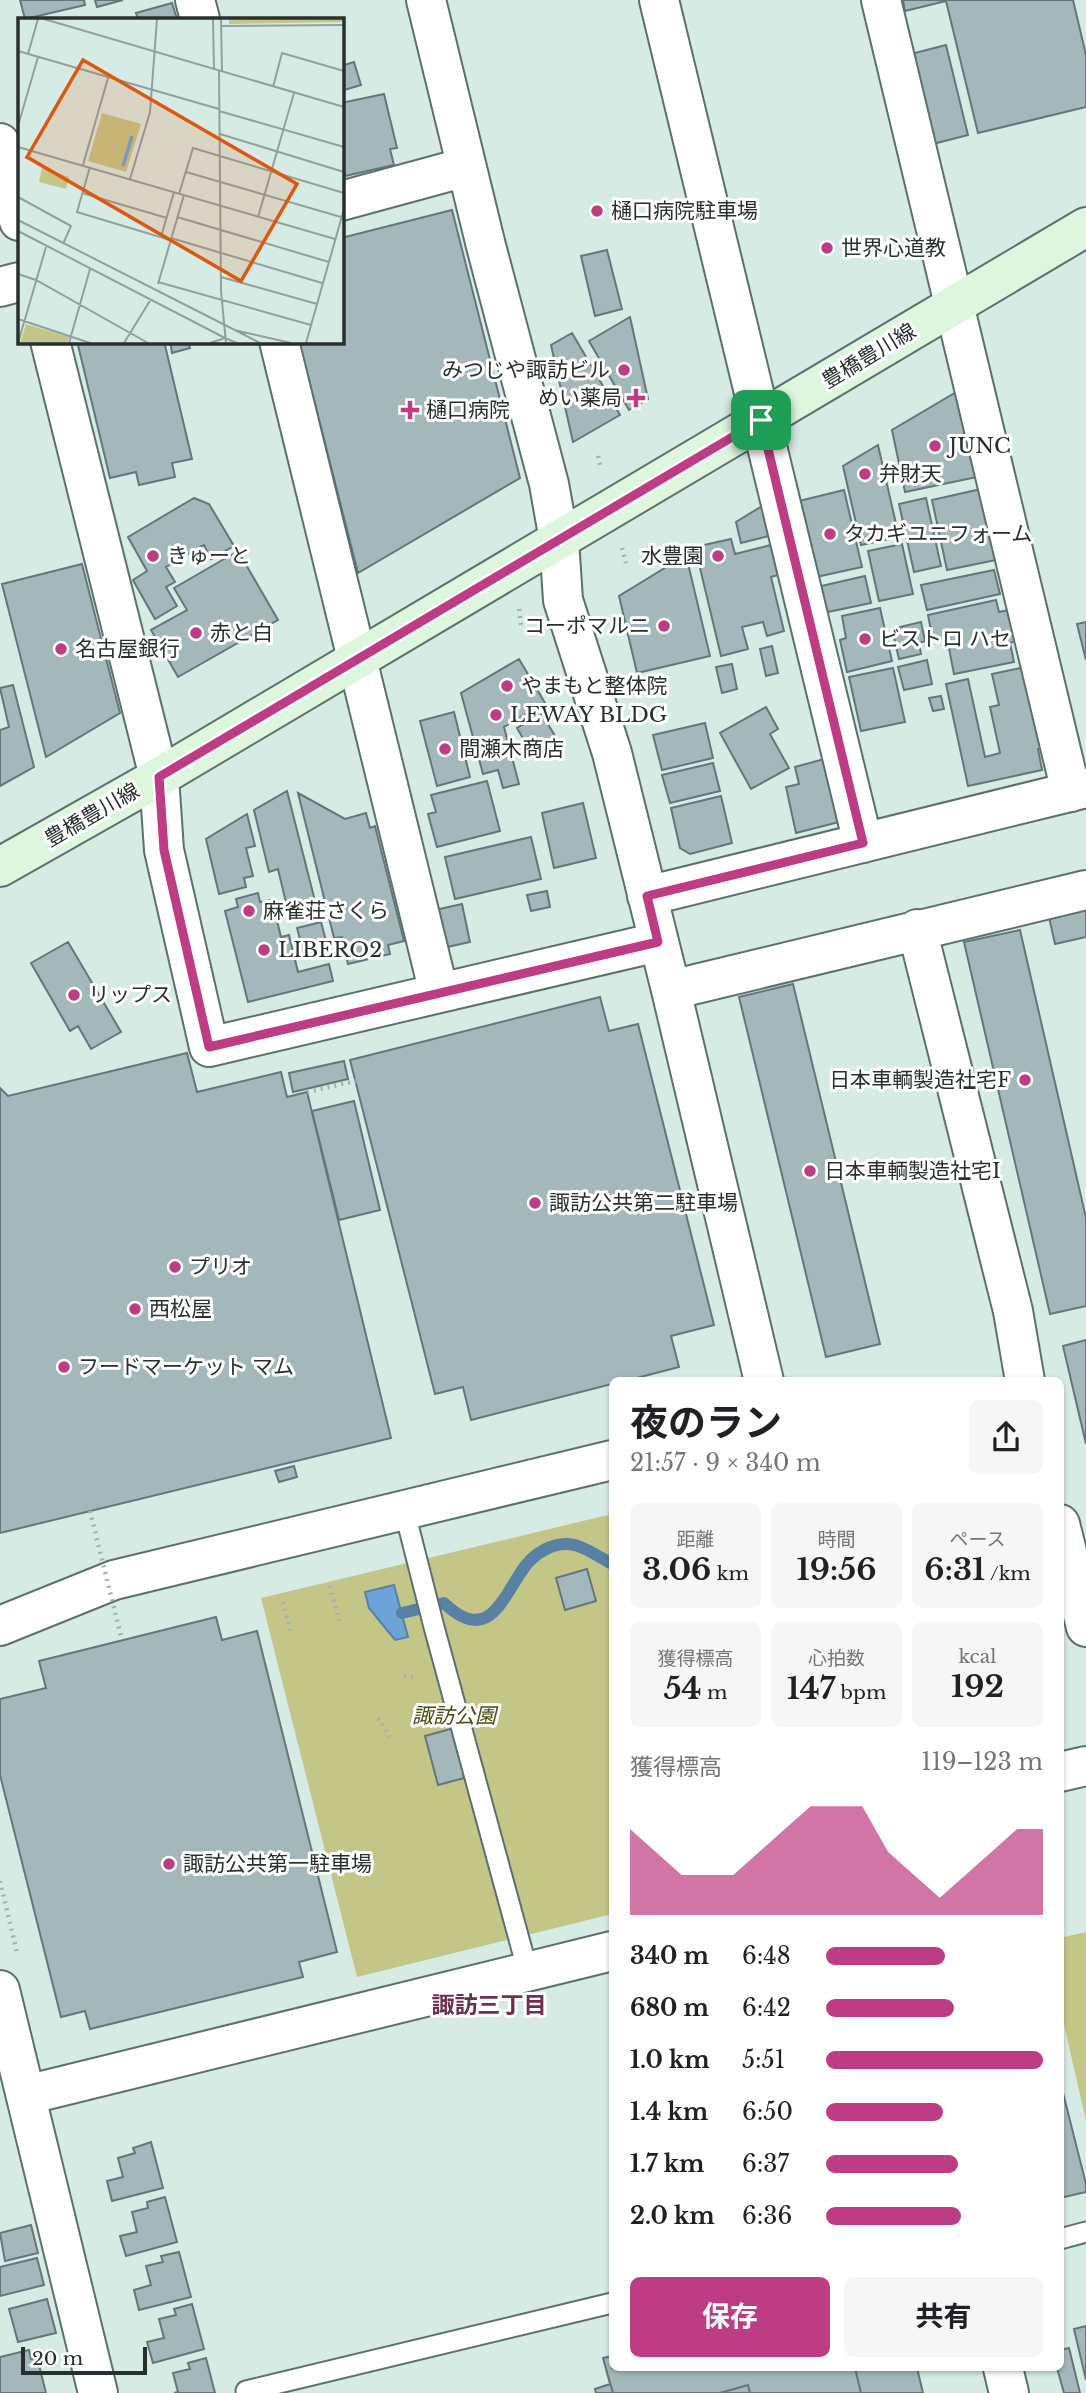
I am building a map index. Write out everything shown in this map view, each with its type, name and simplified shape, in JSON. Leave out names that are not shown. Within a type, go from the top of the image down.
[{"type":"main road","name":"豊橋豊川線","points":[[0,867],[159,777],[1086,227]]},
{"type":"street","points":[[195,0],[200,18]]},
{"type":"street","points":[[426,0],[466,167],[549,484],[559,540],[563,600],[612,753],[763,1377]]},
{"type":"street","points":[[659,0],[863,843]]},
{"type":"street","points":[[647,896],[1078,790],[953,306],[881,0]]},
{"type":"street","points":[[0,143],[18,217]]},
{"type":"street","points":[[343,200],[466,167]]},
{"type":"street","points":[[0,287],[18,282]]},
{"type":"street","points":[[50,343],[159,777],[164,850],[209,1047],[658,942]]},
{"type":"street","points":[[279,343],[439,993]]},
{"type":"street","points":[[671,990],[1086,890]]},
{"type":"street","points":[[917,929],[1013,1311],[1024,1377]]},
{"type":"street","points":[[0,1626],[114,1580],[609,1461]]},
{"type":"street","points":[[1064,1540],[1086,1627]]},
{"type":"street","points":[[1064,1771],[1086,1766]]},
{"type":"street","points":[[26,2095],[609,1952]]},
{"type":"street","points":[[0,1990],[98,2393]]},
{"type":"street","points":[[1004,2371],[1009,2393]]},
{"type":"lane","points":[[404,1509],[433,1628],[528,1972]]},
{"type":"lane","points":[[1064,2238],[1086,2232]]},
{"type":"lane","points":[[246,2391],[609,2304]]},
{"type":"path","points":[[307,1092],[356,1081]]},
{"type":"path","points":[[90,1511],[122,1640]]},
{"type":"path","points":[[330,1586],[339,1621]]},
{"type":"path","points":[[283,1602],[291,1633]]},
{"type":"path","points":[[377,1718],[390,1737]]},
{"type":"green space","name":"諏訪公園","points":[[609,1515],[609,1915],[357,1977],[261,1598]]},
{"type":"green space","points":[[1086,1932],[1086,2121],[1064,2024],[1064,1937]]},
{"type":"water","points":[[394,1585],[408,1637],[395,1640],[369,1608],[365,1592]]},
{"type":"building","points":[[20,0],[84,0],[85,5],[25,18]]},
{"type":"building","points":[[95,0],[123,0],[97,7]]},
{"type":"building","points":[[903,0],[1073,0],[1086,55],[1086,107],[978,133],[946,1],[905,11]]},
{"type":"building","points":[[172,3],[177,18],[138,18],[136,13]]},
{"type":"building","points":[[946,45],[968,135],[933,144],[911,54]]},
{"type":"building","points":[[354,62],[361,85],[343,90],[343,65]]},
{"type":"building","points":[[384,94],[397,148],[390,149],[394,165],[345,176],[343,103]]},
{"type":"building","name":"樋口病院","points":[[452,210],[520,478],[358,573],[300,343],[343,343],[343,237]]},
{"type":"building","points":[[607,250],[622,309],[595,316],[581,256]]},
{"type":"building","name":"みつじや諏訪ビル","points":[[630,317],[648,399],[629,410],[589,341]]},
{"type":"building","points":[[572,333],[620,415],[573,442],[551,345]]},
{"type":"building","points":[[77,343],[164,343],[192,459],[172,463],[175,477],[139,485],[136,472],[110,478]]},
{"type":"building","points":[[170,343],[189,343],[190,348],[172,353]]},
{"type":"building","name":"JUNC","points":[[958,391],[977,477],[905,492],[892,430]]},
{"type":"building","points":[[878,445],[899,537],[861,545],[843,466]]},
{"type":"building","points":[[981,489],[996,560],[947,570],[932,500]]},
{"type":"building","name":"タカギユニフォーム","points":[[844,490],[862,567],[816,577],[799,501]]},
{"type":"building","points":[[194,498],[209,504],[234,546],[211,559],[204,545],[166,567],[175,582],[166,587],[177,606],[155,619],[133,580],[147,571],[128,537]]},
{"type":"building","points":[[926,498],[941,566],[914,572],[899,504]]},
{"type":"building","points":[[762,506],[769,536],[741,543],[736,522]]},
{"type":"building","points":[[731,539],[735,554],[771,545],[778,575],[771,577],[784,631],[767,636],[763,622],[742,627],[748,649],[721,656],[695,547]]},
{"type":"building","points":[[902,544],[913,594],[879,601],[868,551]]},
{"type":"building","points":[[238,551],[278,620],[178,677],[151,630],[187,610],[174,588]]},
{"type":"building","name":"コーポマルニ","points":[[686,555],[710,656],[637,673],[619,596]]},
{"type":"building","name":"名古屋銀行","points":[[82,564],[120,713],[46,757],[2,584]]},
{"type":"building","points":[[994,570],[1000,594],[927,610],[921,585]]},
{"type":"building","points":[[865,576],[871,603],[823,613],[817,587]]},
{"type":"building","points":[[996,600],[999,612],[1009,610],[1015,641],[1010,643],[1014,662],[954,674],[947,638],[933,641],[928,615]]},
{"type":"building","name":"ビストロ ハセ","points":[[880,608],[892,661],[847,672],[840,640],[846,638],[842,616]]},
{"type":"building","points":[[921,622],[925,641],[919,643],[921,654],[899,659],[892,629]]},
{"type":"building","points":[[1086,622],[1086,660],[1077,624]]},
{"type":"building","points":[[772,646],[778,673],[766,676],[760,649]]},
{"type":"building","name":"LEWAY BLDG","points":[[519,659],[545,703],[504,727],[519,784],[503,788],[498,770],[483,774],[461,693]]},
{"type":"building","points":[[927,660],[932,684],[904,690],[898,667]]},
{"type":"building","points":[[732,664],[737,689],[722,693],[716,667]]},
{"type":"building","points":[[1025,667],[1043,748],[1038,749],[1042,770],[968,786],[946,684],[968,679],[985,757],[1000,753],[990,707],[999,705],[992,674]]},
{"type":"building","points":[[893,668],[905,722],[861,731],[849,677]]},
{"type":"building","points":[[13,685],[34,767],[0,786],[0,730],[9,727],[0,688]]},
{"type":"building","points":[[941,696],[944,709],[933,711],[929,698]]},
{"type":"building","points":[[766,707],[778,729],[770,734],[789,768],[751,789],[720,733]]},
{"type":"building","name":"間瀬木商店","points":[[454,712],[470,777],[437,786],[420,721]]},
{"type":"building","points":[[542,714],[555,736],[530,751],[517,728]]},
{"type":"building","points":[[705,723],[713,758],[662,770],[653,735]]},
{"type":"building","points":[[824,759],[839,822],[796,833],[786,787],[799,784],[795,767]]},
{"type":"building","points":[[713,763],[720,791],[670,803],[662,775]]},
{"type":"building","points":[[487,781],[500,831],[437,847],[428,814],[436,812],[431,795]]},
{"type":"building","points":[[287,791],[316,905],[288,911],[278,869],[269,872],[254,810]]},
{"type":"building","points":[[298,793],[345,819],[366,813],[370,828],[375,826],[404,941],[388,945],[390,954],[348,964],[342,937],[334,938]]},
{"type":"building","points":[[721,796],[732,843],[690,854],[680,848],[671,808]]},
{"type":"building","points":[[583,803],[596,858],[554,868],[542,813]]},
{"type":"building","points":[[247,814],[255,846],[246,848],[253,876],[244,878],[246,887],[219,894],[206,839]]},
{"type":"building","points":[[531,837],[541,879],[455,899],[445,857]]},
{"type":"building","points":[[547,891],[550,907],[531,911],[527,895]]},
{"type":"building","name":"LIBERO2","points":[[258,893],[260,902],[272,900],[281,937],[289,935],[298,972],[329,964],[333,981],[248,1002],[225,911],[238,907],[236,899]]},
{"type":"building","points":[[462,904],[470,942],[443,948],[435,910]]},
{"type":"building","points":[[1086,908],[1086,937],[1055,944],[1049,917]]},
{"type":"building","points":[[321,922],[329,952],[305,958],[297,928]]},
{"type":"building","name":"日本車輌製造社宅F","points":[[1020,930],[1086,1218],[1086,1306],[1050,1314],[964,942]]},
{"type":"building","name":"リップス","points":[[68,942],[121,1032],[91,1049],[78,1026],[70,1031],[31,963]]},
{"type":"building","name":"日本車輌製造社宅I","points":[[793,984],[880,1344],[826,1357],[739,997]]},
{"type":"building","name":"諏訪公共第二駐車場","points":[[600,997],[609,1031],[638,1024],[714,1325],[671,1336],[679,1367],[640,1377],[609,1377],[609,1385],[471,1420],[463,1387],[435,1394],[350,1060]]},
{"type":"building","name":"プリオ","points":[[187,1053],[197,1092],[281,1072],[287,1097],[307,1092],[391,1438],[0,1533],[0,1088],[8,1096]]},
{"type":"building","points":[[344,1061],[348,1079],[293,1092],[289,1073]]},
{"type":"building","points":[[354,1101],[380,1210],[339,1220],[312,1111]]},
{"type":"building","points":[[1086,1340],[1086,1444],[1063,1346]]},
{"type":"building","points":[[294,1466],[297,1477],[279,1482],[275,1471]]},
{"type":"building","points":[[587,1569],[596,1601],[565,1610],[556,1578]]},
{"type":"building","name":"諏訪公共第一駐車場","points":[[216,1617],[222,1640],[257,1631],[337,1952],[299,1962],[303,1977],[90,2029],[85,2011],[61,2017],[0,1775],[0,1699],[46,1688],[39,1661]]},
{"type":"building","points":[[454,1728],[468,1777],[438,1785],[425,1736]]},
{"type":"building","points":[[1064,2097],[1086,2184],[1086,2192],[1064,2197]]},
{"type":"building","points":[[151,2142],[163,2188],[112,2201],[107,2181],[123,2177],[118,2158],[135,2153],[133,2148]]},
{"type":"building","points":[[165,2197],[177,2242],[126,2256],[120,2236],[137,2232],[132,2212],[148,2208],[147,2202]]},
{"type":"building","points":[[31,2225],[38,2253],[5,2261],[0,2233]]},
{"type":"building","points":[[179,2252],[191,2297],[139,2310],[134,2290],[151,2285],[146,2266],[163,2262],[161,2256]]},
{"type":"building","points":[[37,2258],[44,2285],[0,2296],[0,2267]]},
{"type":"building","points":[[47,2299],[56,2333],[18,2342],[9,2309]]},
{"type":"building","points":[[192,2304],[204,2349],[153,2363],[147,2342],[164,2338],[159,2319],[176,2315],[174,2309]]},
{"type":"building","points":[[1086,2326],[1086,2380],[1074,2329]]},
{"type":"building","points":[[1069,2348],[1080,2393],[1064,2393],[1058,2371],[1064,2371],[1064,2349]]},
{"type":"building","points":[[29,2350],[31,2359],[37,2357],[46,2393],[0,2393],[0,2357]]},
{"type":"building","points":[[609,2357],[609,2371],[856,2371],[861,2393],[750,2393],[748,2385],[720,2393],[613,2393],[603,2358]]},
{"type":"building","points":[[609,2357],[609,2371],[918,2371],[923,2393],[596,2393],[595,2389],[610,2384],[603,2358]]},
{"type":"building","points":[[206,2358],[215,2393],[174,2393],[178,2392],[173,2373],[190,2369],[188,2363]]},
{"type":"waterway","points":[[402,1613],[444,1603],[460,1615],[473,1620],[484,1618],[494,1612],[502,1602],[526,1565],[539,1553],[556,1545],[579,1547],[609,1562]]},
{"type":"place","name":"樋口病院駐車場","points":[[597,211]]},
{"type":"place","name":"世界心道教","points":[[827,248]]},
{"type":"place","name":"みつじや諏訪ビル","points":[[624,370]]},
{"type":"place","name":"めい薬局","points":[[636,398]]},
{"type":"place","name":"樋口病院","points":[[410,410]]},
{"type":"place","name":"JUNC","points":[[935,446]]},
{"type":"place","name":"弁財天","points":[[865,474]]},
{"type":"place","name":"タカギユニフォーム","points":[[830,534]]},
{"type":"place","name":"きゅーと","points":[[153,556]]},
{"type":"place","name":"水豊園","points":[[718,556]]},
{"type":"place","name":"コーポマルニ","points":[[664,626]]},
{"type":"place","name":"赤と白","points":[[196,633]]},
{"type":"place","name":"ビストロ ハセ","points":[[865,639]]},
{"type":"place","name":"名古屋銀行","points":[[61,649]]},
{"type":"place","name":"やまもと整体院","points":[[507,686]]},
{"type":"place","name":"LEWAY BLDG","points":[[496,715]]},
{"type":"place","name":"間瀬木商店","points":[[445,749]]},
{"type":"place","name":"麻雀荘さくら","points":[[249,911]]},
{"type":"place","name":"LIBERO2","points":[[264,950]]},
{"type":"place","name":"リップス","points":[[74,995]]},
{"type":"place","name":"日本車輌製造社宅F","points":[[1025,1080]]},
{"type":"place","name":"日本車輌製造社宅I","points":[[810,1171]]},
{"type":"place","name":"諏訪公共第二駐車場","points":[[535,1203]]},
{"type":"place","name":"プリオ","points":[[175,1267]]},
{"type":"place","name":"西松屋","points":[[135,1309]]},
{"type":"place","name":"フードマーケット マム","points":[[64,1367]]},
{"type":"place","name":"諏訪公共第一駐車場","points":[[169,1864]]},
{"type":"district","name":"諏訪三丁目","points":[[489,2005]]},
{"type":"route","points":[[761,420],[863,843],[647,896],[658,942],[209,1047],[164,850],[159,777],[761,420]]}]
